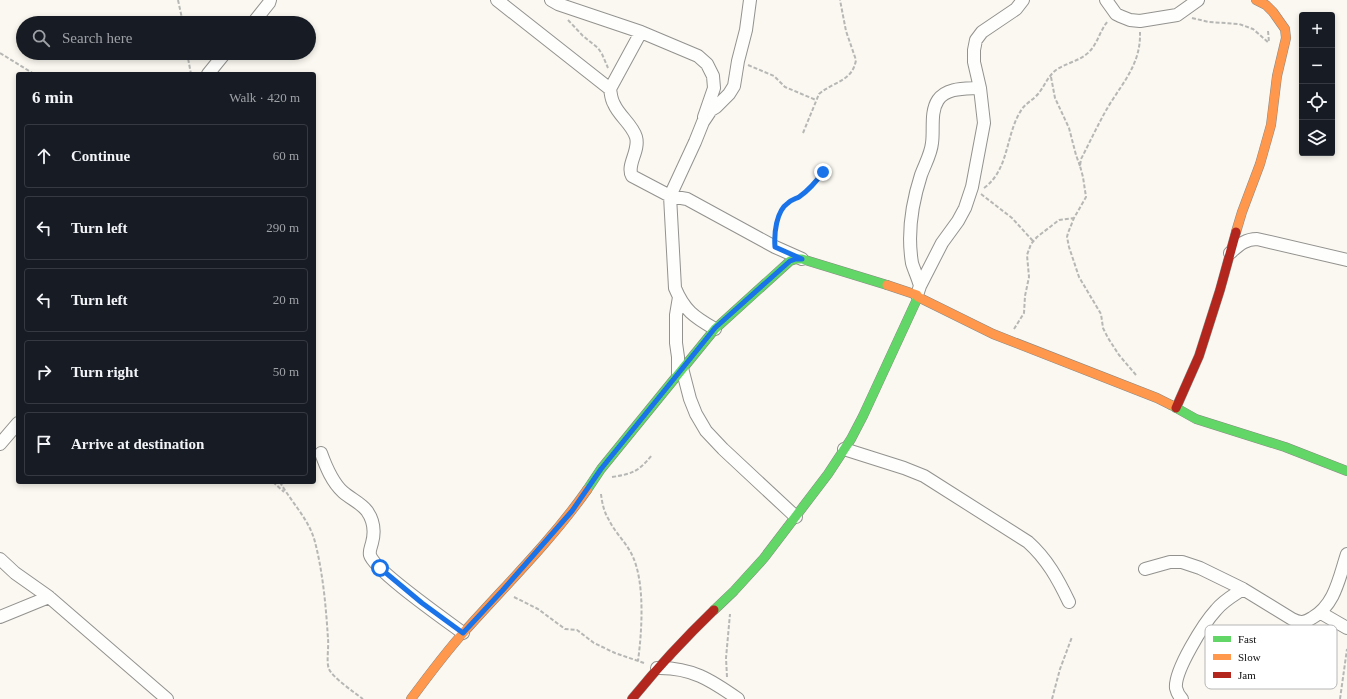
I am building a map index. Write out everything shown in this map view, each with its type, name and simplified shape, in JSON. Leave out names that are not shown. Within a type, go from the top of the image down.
[{"type":"street","points":[[259,16],[270,0]]},
{"type":"street","points":[[497,0],[611,86]]},
{"type":"street","points":[[702,122],[711,110],[716,107],[732,89],[746,30],[750,0]]},
{"type":"street","points":[[632,699],[657,668],[710,613],[734,591],[764,558],[828,474],[863,416],[918,293],[942,243],[965,208],[972,187],[984,123],[980,88],[974,62],[974,50],[977,37],[1016,9],[1023,0]]},
{"type":"street","points":[[1106,0],[1116,14],[1130,20],[1140,21],[1177,14],[1198,0]]},
{"type":"street","points":[[1176,408],[1199,356],[1220,290],[1242,212],[1260,164],[1271,125],[1277,76],[1286,38],[1285,29],[1264,2],[1256,0]]},
{"type":"street","points":[[554,2],[641,32],[698,56],[707,64],[713,76],[714,88],[702,122],[670,196],[675,288],[687,309],[701,321],[715,328]]},
{"type":"street","points":[[641,32],[611,86],[612,102],[629,124],[636,136],[637,148],[630,170],[632,176],[670,196],[687,199],[775,247],[802,259],[918,293],[1007,340],[1157,398],[1196,420],[1285,447],[1347,471]]},
{"type":"street","points":[[210,72],[219,60]]},
{"type":"street","points":[[918,293],[912,263],[911,216],[921,176],[932,142],[936,106],[942,96],[952,90],[980,88]]},
{"type":"street","points":[[1230,253],[1243,242],[1251,239],[1257,239],[1347,260]]},
{"type":"street","points":[[411,699],[463,633],[572,511],[601,469],[715,328],[790,261],[802,259]]},
{"type":"street","points":[[679,297],[676,315],[676,342],[678,357],[680,370],[696,414],[706,431],[723,449],[796,517]]},
{"type":"street","points":[[0,444],[16,425]]},
{"type":"street","points":[[844,449],[924,476],[1028,542],[1041,554],[1069,602]]},
{"type":"street","points":[[320,453],[327,470],[335,482],[343,492],[367,511],[373,522],[374,533],[369,554],[372,559],[380,568],[416,598],[463,633]]},
{"type":"street","points":[[1145,569],[1170,562],[1182,562],[1200,568],[1243,589],[1292,620],[1300,622],[1307,621],[1321,613],[1328,606],[1347,554]]},
{"type":"street","points":[[0,559],[15,573],[49,597],[167,699]]},
{"type":"street","points":[[1205,625],[1216,609],[1243,589]]},
{"type":"street","points":[[0,617],[49,597]]},
{"type":"street","points":[[1321,613],[1347,628]]},
{"type":"street","points":[[1182,699],[1176,689],[1177,680],[1182,664],[1205,625]]},
{"type":"street","points":[[657,668],[689,671],[702,677],[738,699]]},
{"type":"path","points":[[178,0],[181,16]]},
{"type":"path","points":[[803,132],[819,94],[839,83],[849,75],[855,64],[856,60],[846,31],[840,0]]},
{"type":"path","points":[[554,2],[563,15],[583,36],[598,48],[602,54],[611,86]]},
{"type":"path","points":[[1033,241],[1012,218],[990,199],[979,192],[990,184],[995,178],[1004,162],[1016,122],[1022,109],[1037,95],[1056,70],[1089,52],[1095,45],[1106,22],[1116,14]]},
{"type":"path","points":[[1177,14],[1208,22],[1239,24],[1253,29],[1269,42]]},
{"type":"path","points":[[1080,166],[1081,159],[1108,106],[1132,69],[1140,36],[1140,21]]},
{"type":"path","points":[[0,53],[31,72]]},
{"type":"path","points":[[188,60],[191,72]]},
{"type":"path","points":[[738,61],[774,76],[785,87],[816,100]]},
{"type":"path","points":[[1051,76],[1055,98],[1069,128],[1080,166],[1086,197],[1074,218],[1068,237],[1069,247],[1079,277],[1101,314],[1103,328],[1108,338],[1119,355],[1138,377]]},
{"type":"path","points":[[775,247],[774,236],[776,224],[785,206],[788,202],[809,190],[816,183],[823,172]]},
{"type":"path","points":[[1007,340],[1024,313],[1028,277],[1027,255],[1031,244],[1037,236],[1059,220],[1074,218]]},
{"type":"path","points":[[610,477],[629,474],[646,462],[652,455]]},
{"type":"path","points":[[275,484],[300,510],[315,541],[322,582],[328,639],[328,669],[363,699]]},
{"type":"path","points":[[281,484],[286,494]]},
{"type":"path","points":[[601,491],[602,504],[609,521],[632,555],[637,569],[642,620],[638,661]]},
{"type":"path","points":[[502,591],[530,604],[565,629],[577,630],[594,643],[615,653],[657,668]]},
{"type":"path","points":[[726,691],[726,658],[730,610]]},
{"type":"path","points":[[1052,699],[1060,669],[1072,637]]},
{"type":"path","points":[[1340,699],[1347,649]]},
{"type":"traffic: fast","points":[[587,490],[601,469],[715,329],[790,261],[802,259],[887,285]]},
{"type":"traffic: fast","points":[[714,610],[734,591],[764,558],[828,474],[851,439],[918,297]]},
{"type":"traffic: fast","points":[[1171,405],[1196,419],[1285,447],[1347,471]]},
{"type":"traffic: slow","points":[[1236,232],[1260,164],[1271,125],[1277,76],[1286,38],[1285,29],[1273,12],[1266,5],[1256,0]]},
{"type":"traffic: slow","points":[[887,285],[917,295],[918,297],[993,334],[1157,398],[1171,405]]},
{"type":"traffic: slow","points":[[411,699],[450,648],[543,545],[587,490]]},
{"type":"traffic: jam","points":[[1176,408],[1199,356],[1220,290],[1236,232]]},
{"type":"traffic: jam","points":[[632,699],[672,653],[714,610]]},
{"type":"route","points":[[380,568],[422,603],[463,633],[572,511],[601,469],[715,328],[790,261],[802,259],[775,247],[774,236],[776,224],[782,210],[788,202],[809,190],[816,183],[823,172]]}]
